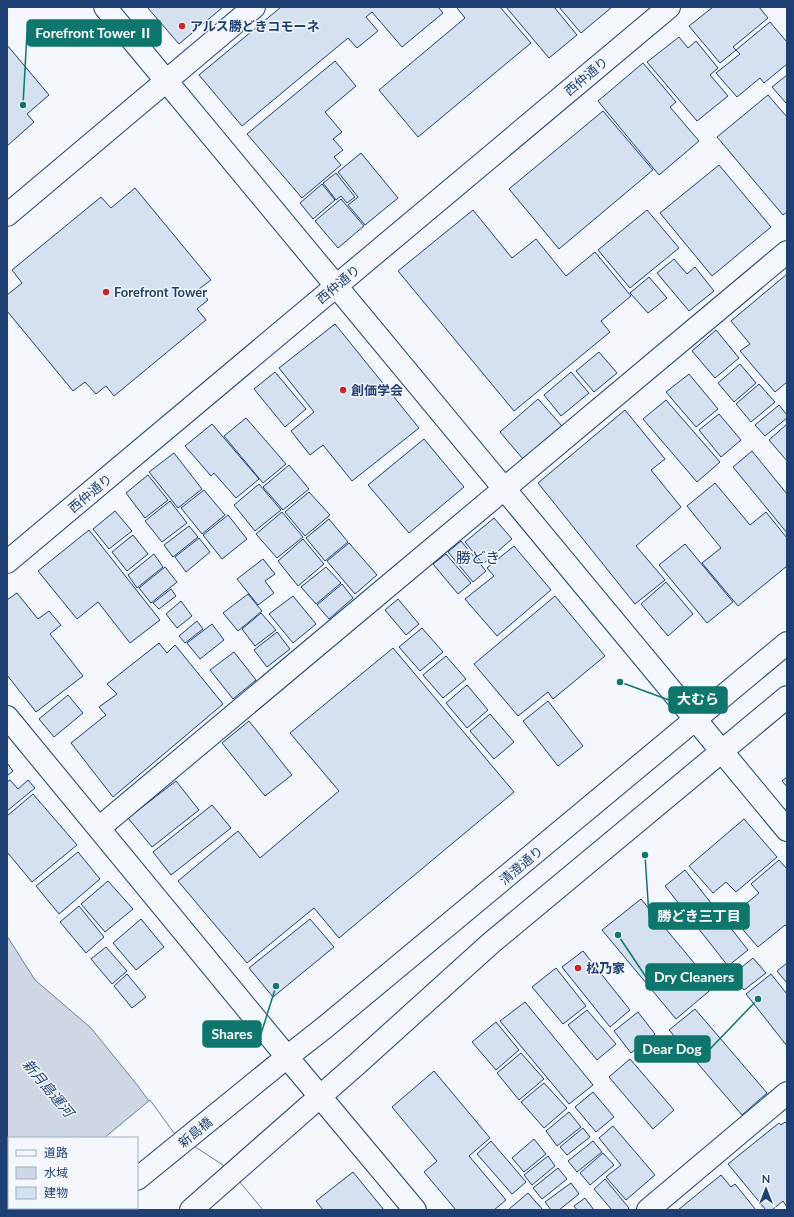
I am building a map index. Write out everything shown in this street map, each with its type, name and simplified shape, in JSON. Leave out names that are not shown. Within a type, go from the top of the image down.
[{"type":"street","points":[[105,7],[787,830]]},
{"type":"street","points":[[7,215],[254,7]]},
{"type":"street","name":"西仲通り","points":[[7,562],[669,7]]},
{"type":"street","points":[[99,828],[787,252]]},
{"type":"street","name":"清澄通り","points":[[253,1085],[324,1028],[787,643]]},
{"type":"street","points":[[191,1210],[358,1064],[490,943],[787,697]]},
{"type":"street","points":[[7,717],[286,1057],[415,1210]]},
{"type":"street","name":"新島橋","points":[[138,1178],[253,1085]]},
{"type":"street","points":[[648,1210],[787,1093]]},
{"type":"water","name":"新月島運河","points":[[7,936],[35,980],[91,1028],[138,1086],[173,1134],[261,1210],[18,1210],[138,1209],[138,1137],[8,1137],[8,1198]]},
{"type":"pier","points":[[150,1100],[174,1133],[229,1169],[263,1210],[16,1210],[138,1209],[138,1137],[105,1137]]},
{"type":"building","name":"アルス勝どきコモーネ","points":[[147,7],[223,7],[179,44]]},
{"type":"building","points":[[281,7],[438,7],[443,13],[402,47],[372,12],[366,17],[378,31],[357,48],[348,38],[242,126],[199,75]]},
{"type":"building","points":[[500,7],[531,43],[418,137],[379,90],[465,18],[457,8]]},
{"type":"building","points":[[506,7],[554,7],[577,35],[549,58]]},
{"type":"building","points":[[559,7],[612,7],[581,33]]},
{"type":"building","points":[[713,7],[759,7],[768,18],[733,47],[736,50],[720,63],[689,26]]},
{"type":"building","points":[[770,22],[787,42],[787,64],[764,83],[760,78],[737,97],[716,73],[740,54],[736,50]]},
{"type":"building","points":[[679,37],[688,48],[696,41],[718,68],[710,75],[728,96],[697,121],[647,62]]},
{"type":"building","points":[[7,45],[49,95],[27,114],[34,122],[7,146]]},
{"type":"building","points":[[335,61],[356,86],[325,112],[342,132],[333,139],[343,150],[334,157],[341,165],[302,198],[247,134]]},
{"type":"building","points":[[643,63],[676,102],[670,107],[699,141],[659,175],[598,101]]},
{"type":"building","points":[[787,75],[787,102],[786,103],[772,87]]},
{"type":"building","points":[[768,95],[787,117],[787,212],[783,215],[717,137]]},
{"type":"building","points":[[603,111],[653,170],[559,249],[509,189]]},
{"type":"building","points":[[361,153],[398,198],[365,225],[348,205],[358,197],[338,172]]},
{"type":"building","points":[[719,165],[771,227],[712,276],[660,213]]},
{"type":"building","points":[[336,173],[355,197],[347,203],[341,196],[336,200],[323,183]]},
{"type":"building","points":[[322,184],[335,200],[313,219],[300,203]]},
{"type":"building","name":"Forefront Tower","points":[[135,188],[211,280],[199,289],[208,300],[197,309],[206,320],[114,396],[106,386],[96,394],[85,382],[73,391],[7,311],[7,295],[22,283],[12,270],[101,197],[111,208]]},
{"type":"building","points":[[341,199],[364,226],[338,248],[315,221]]},
{"type":"building","points":[[473,210],[512,258],[536,239],[566,276],[595,252],[631,296],[601,321],[610,332],[514,411],[398,271]]},
{"type":"building","points":[[647,210],[679,248],[630,288],[598,250]]},
{"type":"building","points":[[674,259],[687,274],[695,267],[714,291],[689,311],[657,273]]},
{"type":"building","points":[[787,274],[787,382],[775,392],[740,351],[750,344],[731,321]]},
{"type":"building","points":[[649,277],[667,298],[648,313],[630,293]]},
{"type":"building","name":"創価学会","points":[[335,324],[419,428],[352,481],[323,445],[310,455],[291,431],[314,412],[279,368]]},
{"type":"building","points":[[716,330],[739,358],[715,378],[692,351]]},
{"type":"building","points":[[599,352],[617,373],[594,392],[576,371]]},
{"type":"building","points":[[740,364],[756,383],[734,402],[718,383]]},
{"type":"building","points":[[275,372],[306,409],[285,427],[254,389]]},
{"type":"building","points":[[571,372],[589,393],[561,416],[544,395]]},
{"type":"building","points":[[689,374],[718,409],[696,427],[666,392]]},
{"type":"building","points":[[759,384],[775,402],[751,422],[736,404]]},
{"type":"building","points":[[538,399],[562,426],[523,459],[500,432]]},
{"type":"building","points":[[666,400],[720,462],[697,482],[643,419]]},
{"type":"building","points":[[779,405],[787,415],[787,418],[765,436],[755,425]]},
{"type":"building","points":[[625,410],[665,459],[651,470],[681,507],[636,546],[665,580],[635,604],[538,483]]},
{"type":"building","points":[[719,414],[741,440],[721,457],[699,430]]},
{"type":"building","points":[[246,418],[286,464],[263,483],[224,436]]},
{"type":"building","points":[[212,424],[259,479],[236,498],[214,473],[211,476],[185,446]]},
{"type":"building","points":[[787,424],[787,461],[769,440]]},
{"type":"building","points":[[424,439],[464,487],[409,533],[368,485]]},
{"type":"building","points":[[752,451],[787,494],[787,533],[733,467]]},
{"type":"building","points":[[174,453],[202,489],[178,508],[149,472]]},
{"type":"building","points":[[289,465],[309,489],[283,510],[263,487]]},
{"type":"building","points":[[148,475],[168,500],[145,518],[126,493]]},
{"type":"building","points":[[715,483],[750,525],[766,512],[787,538],[787,566],[738,606],[702,563],[721,548],[687,506]]},
{"type":"building","points":[[259,484],[281,510],[255,531],[234,505]]},
{"type":"building","points":[[204,490],[225,515],[202,534],[181,508]]},
{"type":"building","points":[[309,492],[330,515],[305,536],[285,512]]},
{"type":"building","points":[[170,501],[187,523],[162,542],[145,521]]},
{"type":"building","points":[[115,511],[132,531],[109,549],[93,529]]},
{"type":"building","points":[[282,512],[303,537],[277,558],[256,534]]},
{"type":"building","points":[[228,515],[247,539],[222,559],[203,535]]},
{"type":"building","points":[[494,518],[512,539],[483,564],[465,542]]},
{"type":"building","points":[[329,519],[348,542],[325,561],[306,538]]},
{"type":"building","points":[[189,526],[198,537],[173,557],[164,545]]},
{"type":"building","points":[[89,530],[160,620],[130,643],[98,602],[77,619],[38,571]]},
{"type":"building","points":[[133,535],[148,554],[127,571],[112,552]]},
{"type":"building","points":[[199,538],[210,552],[186,572],[175,557]]},
{"type":"building","points":[[303,539],[324,564],[298,586],[278,561]]},
{"type":"building","points":[[461,541],[486,571],[473,582],[448,552]]},
{"type":"building","points":[[349,543],[377,575],[355,594],[327,561]]},
{"type":"building","points":[[685,544],[733,602],[707,623],[659,565]]},
{"type":"building","points":[[514,546],[551,590],[497,636],[465,599],[494,576],[487,568]]},
{"type":"building","points":[[154,554],[163,567],[137,588],[128,575]]},
{"type":"building","points":[[446,554],[471,583],[458,594],[433,564]]},
{"type":"building","points":[[263,559],[275,574],[265,581],[274,593],[258,605],[237,579]]},
{"type":"building","points":[[165,567],[177,582],[151,603],[139,588]]},
{"type":"building","points":[[326,567],[341,583],[316,604],[301,587]]},
{"type":"building","points":[[666,582],[693,614],[668,636],[641,604]]},
{"type":"building","points":[[342,584],[353,598],[329,619],[317,605]]},
{"type":"building","points":[[171,589],[176,596],[159,609],[153,603]]},
{"type":"building","points":[[17,593],[38,619],[49,611],[61,625],[50,634],[83,676],[36,712],[7,675],[7,600]]},
{"type":"building","points":[[248,594],[262,611],[238,631],[223,613]]},
{"type":"building","points":[[293,596],[316,624],[293,643],[269,614]]},
{"type":"building","points":[[555,596],[605,656],[553,699],[548,692],[518,716],[474,664]]},
{"type":"building","points":[[398,599],[419,624],[406,635],[385,610]]},
{"type":"building","points":[[181,601],[192,616],[177,628],[166,614]]},
{"type":"building","points":[[261,613],[276,630],[255,646],[242,629]]},
{"type":"building","points":[[197,621],[203,629],[185,643],[179,636]]},
{"type":"building","points":[[212,624],[224,640],[200,659],[187,643]]},
{"type":"building","points":[[422,628],[443,652],[420,671],[399,647]]},
{"type":"building","points":[[277,632],[290,649],[267,667],[254,650]]},
{"type":"building","points":[[159,643],[167,653],[175,645],[223,704],[113,797],[71,743],[106,715],[99,707],[117,694],[107,684]]},
{"type":"building","points":[[393,648],[514,792],[339,938],[314,908],[247,963],[178,881],[238,831],[260,858],[339,791],[290,733]]},
{"type":"building","points":[[234,652],[256,680],[233,699],[210,670]]},
{"type":"building","points":[[446,656],[466,679],[443,698],[423,675]]},
{"type":"building","points":[[467,685],[488,710],[467,728],[446,703]]},
{"type":"building","points":[[68,695],[83,713],[54,737],[39,719]]},
{"type":"building","points":[[548,701],[583,746],[558,766],[523,721]]},
{"type":"building","points":[[490,714],[514,742],[494,759],[470,731]]},
{"type":"building","points":[[249,721],[292,775],[265,796],[222,743]]},
{"type":"building","points":[[7,763],[13,771],[7,776]]},
{"type":"building","points":[[787,777],[787,787],[782,781]]},
{"type":"building","points":[[10,780],[18,789],[28,780],[35,788],[7,811],[7,782]]},
{"type":"building","points":[[176,781],[199,810],[152,847],[128,818]]},
{"type":"building","points":[[33,794],[77,845],[32,882],[7,852],[7,816]]},
{"type":"building","points":[[212,805],[231,828],[171,875],[153,852]]},
{"type":"building","points":[[744,819],[777,857],[736,892],[726,882],[713,893],[689,866]]},
{"type":"building","points":[[78,852],[100,879],[59,914],[36,886]]},
{"type":"building","points":[[779,860],[787,869],[787,927],[785,925],[758,947],[731,916],[759,893],[751,884]]},
{"type":"building","points":[[685,870],[748,950],[728,966],[665,886]]},
{"type":"building","points":[[108,881],[133,909],[105,932],[81,904]]},
{"type":"building","points":[[641,899],[714,987],[676,1019],[602,930]]},
{"type":"building","points":[[79,906],[104,937],[86,953],[60,922]]},
{"type":"building","points":[[141,919],[164,947],[136,970],[113,943]]},
{"type":"building","points":[[310,919],[334,947],[273,997],[249,968]]},
{"type":"building","points":[[106,947],[127,971],[112,984],[91,959]]},
{"type":"building","points":[[583,951],[630,1010],[610,1027],[562,967]]},
{"type":"building","points":[[753,958],[766,973],[744,990],[732,975]]},
{"type":"building","points":[[787,963],[787,983],[777,971]]},
{"type":"building","points":[[556,968],[586,1006],[563,1024],[532,987]]},
{"type":"building","points":[[127,974],[146,997],[132,1008],[114,986]]},
{"type":"building","points":[[771,974],[787,994],[787,1046],[746,994]]},
{"type":"building","points":[[525,1002],[593,1085],[569,1104],[500,1021]]},
{"type":"building","points":[[695,1009],[767,1093],[742,1115],[669,1030]]},
{"type":"building","points":[[587,1010],[616,1044],[597,1060],[568,1025]]},
{"type":"building","points":[[638,1012],[655,1034],[631,1053],[614,1031]]},
{"type":"building","points":[[496,1022],[519,1050],[496,1070],[472,1042]]},
{"type":"building","points":[[521,1053],[544,1079],[519,1100],[497,1073]]},
{"type":"building","points":[[630,1059],[674,1110],[653,1129],[609,1077]]},
{"type":"building","points":[[434,1071],[490,1138],[469,1156],[506,1200],[494,1210],[456,1210],[424,1172],[437,1161],[392,1107]]},
{"type":"building","points":[[544,1083],[567,1108],[544,1128],[521,1102]]},
{"type":"building","points":[[593,1092],[614,1117],[596,1132],[575,1107]]},
{"type":"building","points":[[569,1112],[581,1127],[557,1146],[546,1131]]},
{"type":"building","points":[[785,1122],[787,1124],[787,1207],[783,1201],[772,1210],[766,1210],[728,1164],[779,1123],[781,1125]]},
{"type":"building","points":[[613,1126],[655,1175],[626,1200],[606,1177],[621,1165],[599,1138]]},
{"type":"building","points":[[583,1128],[590,1137],[567,1155],[560,1147]]},
{"type":"building","points":[[534,1139],[546,1154],[524,1172],[512,1158]]},
{"type":"building","points":[[491,1141],[526,1182],[512,1194],[477,1154]]},
{"type":"building","points":[[593,1141],[602,1152],[577,1172],[568,1161]]},
{"type":"building","points":[[603,1153],[614,1165],[590,1185],[580,1173]]},
{"type":"building","points":[[548,1156],[555,1166],[532,1185],[524,1175]]},
{"type":"building","points":[[558,1168],[567,1179],[542,1199],[533,1188]]},
{"type":"building","points":[[353,1172],[384,1210],[323,1210],[316,1201]]},
{"type":"building","points":[[721,1175],[731,1187],[735,1184],[756,1210],[678,1210]]},
{"type":"building","points":[[605,1179],[629,1208],[627,1210],[612,1210],[594,1189]]},
{"type":"building","points":[[571,1183],[579,1194],[559,1210],[551,1210],[545,1202]]},
{"type":"building","points":[[528,1193],[543,1210],[508,1210]]},
{"type":"building","points":[[585,1198],[594,1210],[577,1210],[574,1206]]},
{"type":"place","name":"アルス勝どきコモーネ","points":[[182,26]]},
{"type":"place","name":"Forefront Tower Ⅱ","points":[[23,105]]},
{"type":"place","name":"Forefront Tower","points":[[106,292]]},
{"type":"place","name":"創価学会","points":[[343,390]]},
{"type":"place","name":"大むら","points":[[620,682]]},
{"type":"place","name":"勝どき三丁目","points":[[645,855]]},
{"type":"place","name":"Dry Cleaners","points":[[618,935]]},
{"type":"place","name":"松乃家","points":[[578,968]]},
{"type":"place","name":"Shares","points":[[276,986]]},
{"type":"place","name":"Dear Dog","points":[[758,999]]},
{"type":"district","name":"勝どき","points":[[478,558]]}]
